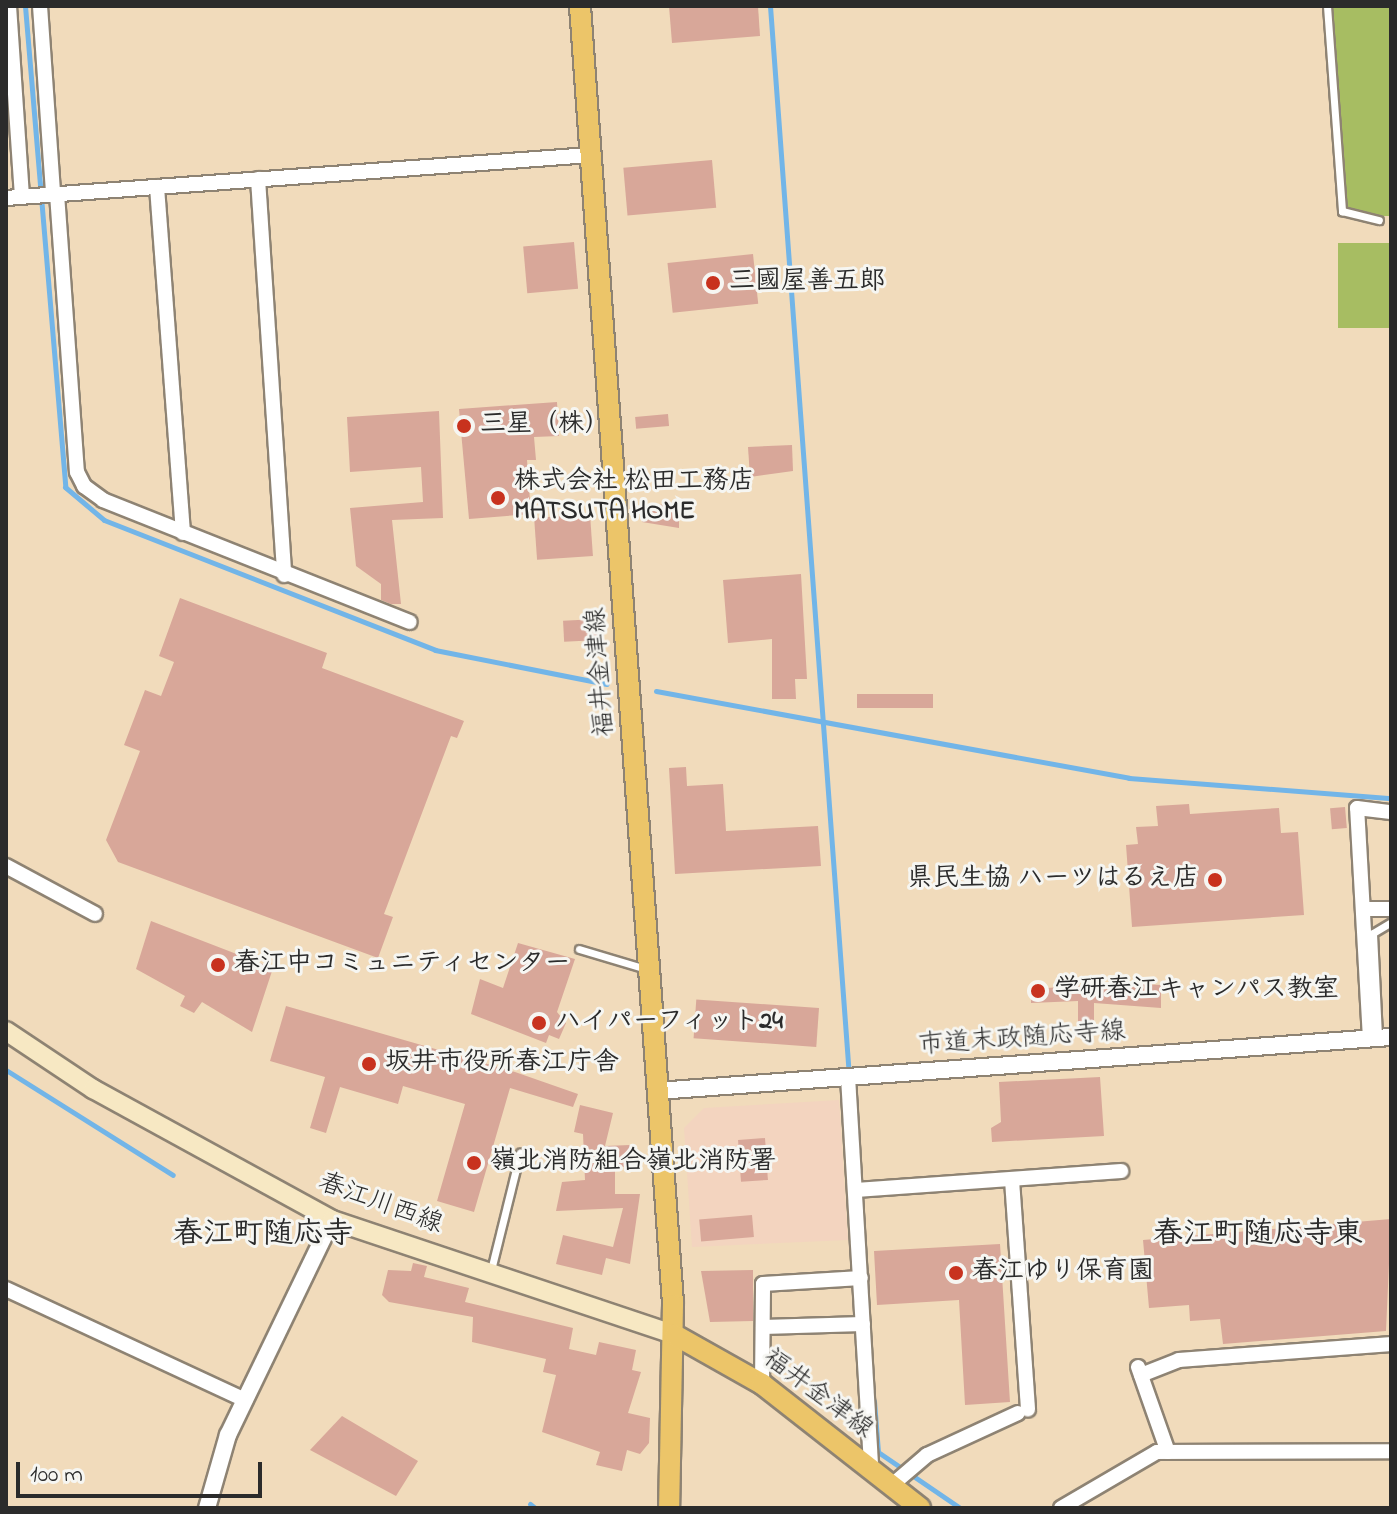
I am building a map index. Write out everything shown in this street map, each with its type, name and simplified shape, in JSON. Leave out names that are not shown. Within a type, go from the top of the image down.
[{"type":"main road","name":"福井金津線","points":[[580,6],[675,1335],[669,1508]]},
{"type":"main road","name":"春江川西線","points":[[6,1031],[93,1089],[332,1220],[491,1270],[675,1335]]},
{"type":"main road","name":"福井金津線","points":[[675,1335],[762,1384],[920,1508]]},
{"type":"street","points":[[9,6],[10,78],[22,196]]},
{"type":"street","points":[[40,6],[77,472],[103,500],[284,575],[410,622]]},
{"type":"street","points":[[6,198],[590,155]]},
{"type":"street","points":[[258,179],[284,575]]},
{"type":"street","points":[[157,187],[183,533]]},
{"type":"street","points":[[1380,1038],[1363,909],[1357,808],[1391,812]]},
{"type":"street","points":[[6,866],[95,914]]},
{"type":"street","points":[[1363,909],[1391,909]]},
{"type":"street","name":"市道末政随応寺線","points":[[657,1091],[1380,1038]]},
{"type":"street","points":[[848,1077],[871,1468]]},
{"type":"street","points":[[856,1190],[1121,1171]]},
{"type":"street","points":[[892,1485],[927,1455],[1023,1411],[1012,1180]]},
{"type":"street","points":[[207,1508],[245,1400],[332,1220]]},
{"type":"street","points":[[762,1384],[763,1284],[861,1278]]},
{"type":"street","points":[[6,1289],[245,1400]]},
{"type":"street","points":[[763,1327],[863,1324]]},
{"type":"street","points":[[1168,1452],[1139,1371],[1179,1360],[1391,1344]]},
{"type":"street","points":[[1061,1508],[1168,1452],[1391,1451]]},
{"type":"lane","points":[[1327,6],[1342,211],[1379,220]]},
{"type":"lane","points":[[1380,1038],[1373,933],[1391,922]]},
{"type":"lane","points":[[579,949],[648,969]]},
{"type":"lane","points":[[491,1270],[520,1153]]},
{"type":"shaded area","points":[[839,1100],[848,1240],[692,1247],[684,1128],[704,1108]]},
{"type":"green space","points":[[1332,6],[1391,6],[1389,216],[1359,216],[1346,205]]},
{"type":"green space","points":[[1338,243],[1391,243],[1391,328],[1338,328]]},
{"type":"building","points":[[669,6],[758,6],[760,36],[672,43]]},
{"type":"building","points":[[712,160],[716,208],[628,216],[623,168]]},
{"type":"building","points":[[574,242],[578,289],[527,293],[523,246]]},
{"type":"building","name":"三國屋善五郎","points":[[753,254],[758,304],[673,313],[667,263]]},
{"type":"building","points":[[557,402],[559,436],[534,437],[536,460],[527,460],[531,514],[469,519],[459,409]]},
{"type":"building","points":[[439,411],[443,518],[392,520],[401,604],[391,604],[381,600],[381,584],[356,566],[350,508],[423,502],[421,467],[350,472],[347,417]]},
{"type":"building","points":[[668,414],[669,426],[636,429],[635,417]]},
{"type":"building","points":[[792,445],[793,471],[750,477],[748,447]]},
{"type":"building","points":[[679,504],[679,528],[642,522],[648,505]]},
{"type":"building","points":[[590,514],[593,556],[537,560],[534,518]]},
{"type":"building","points":[[801,574],[807,679],[795,679],[796,699],[772,699],[772,639],[728,643],[723,580]]},
{"type":"building","points":[[180,598],[327,653],[322,668],[464,721],[457,738],[451,736],[384,914],[393,917],[378,958],[118,862],[106,840],[140,751],[124,745],[145,690],[161,696],[174,662],[159,656]]},
{"type":"building","points":[[598,619],[599,640],[564,642],[563,621]]},
{"type":"building","points":[[857,694],[933,694],[933,708],[857,708]]},
{"type":"building","points":[[686,767],[687,786],[723,784],[726,831],[818,826],[821,866],[675,874],[669,768]]},
{"type":"building","name":"県民生協 ハーツはるえ店","points":[[1189,804],[1190,814],[1279,808],[1281,833],[1298,832],[1304,915],[1132,927],[1126,845],[1138,844],[1136,827],[1158,826],[1156,806]]},
{"type":"building","points":[[1345,807],[1347,828],[1332,829],[1330,808]]},
{"type":"building","points":[[151,921],[273,968],[252,1032],[202,1002],[194,1013],[180,1006],[185,996],[136,969]]},
{"type":"building","points":[[518,943],[575,959],[557,1012],[566,1023],[559,1039],[549,1035],[546,1043],[471,1014],[480,979],[503,988]]},
{"type":"building","points":[[1124,983],[1161,985],[1161,1008],[1094,1003],[1094,1030],[1078,1031],[1078,1001],[1031,1003],[1031,989]]},
{"type":"building","points":[[696,999],[819,1008],[816,1047],[694,1038]]},
{"type":"building","points":[[286,1006],[515,1072],[578,1094],[573,1107],[510,1088],[474,1212],[437,1201],[465,1104],[403,1086],[398,1104],[340,1087],[326,1133],[310,1128],[325,1077],[270,1061]]},
{"type":"building","points":[[1100,1077],[1104,1136],[992,1142],[991,1128],[1001,1122],[999,1082]]},
{"type":"building","points":[[580,1105],[613,1113],[605,1146],[630,1145],[631,1167],[615,1167],[615,1194],[640,1194],[630,1264],[606,1258],[602,1275],[556,1264],[563,1235],[613,1247],[623,1208],[556,1211],[562,1182],[585,1180],[583,1134],[574,1132]]},
{"type":"building","points":[[765,1138],[768,1180],[741,1182],[738,1140]]},
{"type":"building","points":[[752,1215],[754,1237],[701,1242],[699,1220]]},
{"type":"building","points":[[1391,1219],[1386,1331],[1223,1344],[1220,1319],[1190,1321],[1189,1305],[1149,1308],[1143,1240]]},
{"type":"building","points":[[1000,1244],[1010,1402],[965,1405],[959,1300],[877,1305],[874,1251]]},
{"type":"building","points":[[413,1263],[427,1266],[424,1277],[469,1288],[465,1302],[573,1328],[569,1349],[596,1355],[599,1342],[636,1350],[632,1370],[641,1372],[628,1413],[650,1418],[649,1443],[640,1454],[627,1450],[622,1471],[596,1465],[600,1452],[542,1432],[556,1375],[543,1372],[546,1359],[472,1342],[473,1317],[389,1302],[382,1295],[388,1270],[411,1271]]},
{"type":"building","points":[[753,1270],[753,1321],[710,1322],[701,1271]]},
{"type":"building","points":[[342,1416],[418,1461],[396,1496],[310,1450]]},
{"type":"waterway","points":[[25,6],[65,487],[104,520],[435,650],[607,684]]},
{"type":"waterway","points":[[770,6],[849,1076]]},
{"type":"waterway","points":[[656,691],[1129,778],[1391,798]]},
{"type":"waterway","points":[[6,1070],[173,1175]]},
{"type":"waterway","points":[[874,1401],[878,1452],[960,1508]]},
{"type":"waterway","points":[[530,1504],[535,1508]]},
{"type":"place","name":"三國屋善五郎","points":[[713,283]]},
{"type":"place","name":"三星（株）","points":[[464,426]]},
{"type":"place","name":"株式会社 松田工務店 MATSUTA HOME","points":[[498,498]]},
{"type":"place","name":"県民生協 ハーツはるえ店","points":[[1215,880]]},
{"type":"place","name":"春江中コミュニティセンター","points":[[218,965]]},
{"type":"place","name":"学研春江キャンパス教室","points":[[1038,991]]},
{"type":"place","name":"ハイパーフィット24","points":[[539,1023]]},
{"type":"place","name":"坂井市役所春江庁舎","points":[[369,1064]]},
{"type":"place","name":"嶺北消防組合嶺北消防署","points":[[474,1163]]},
{"type":"place","name":"春江ゆり保育園","points":[[956,1273]]},
{"type":"district","name":"春江町随応寺","points":[[263,1235]]},
{"type":"district","name":"春江町随応寺東","points":[[1258,1235]]}]
